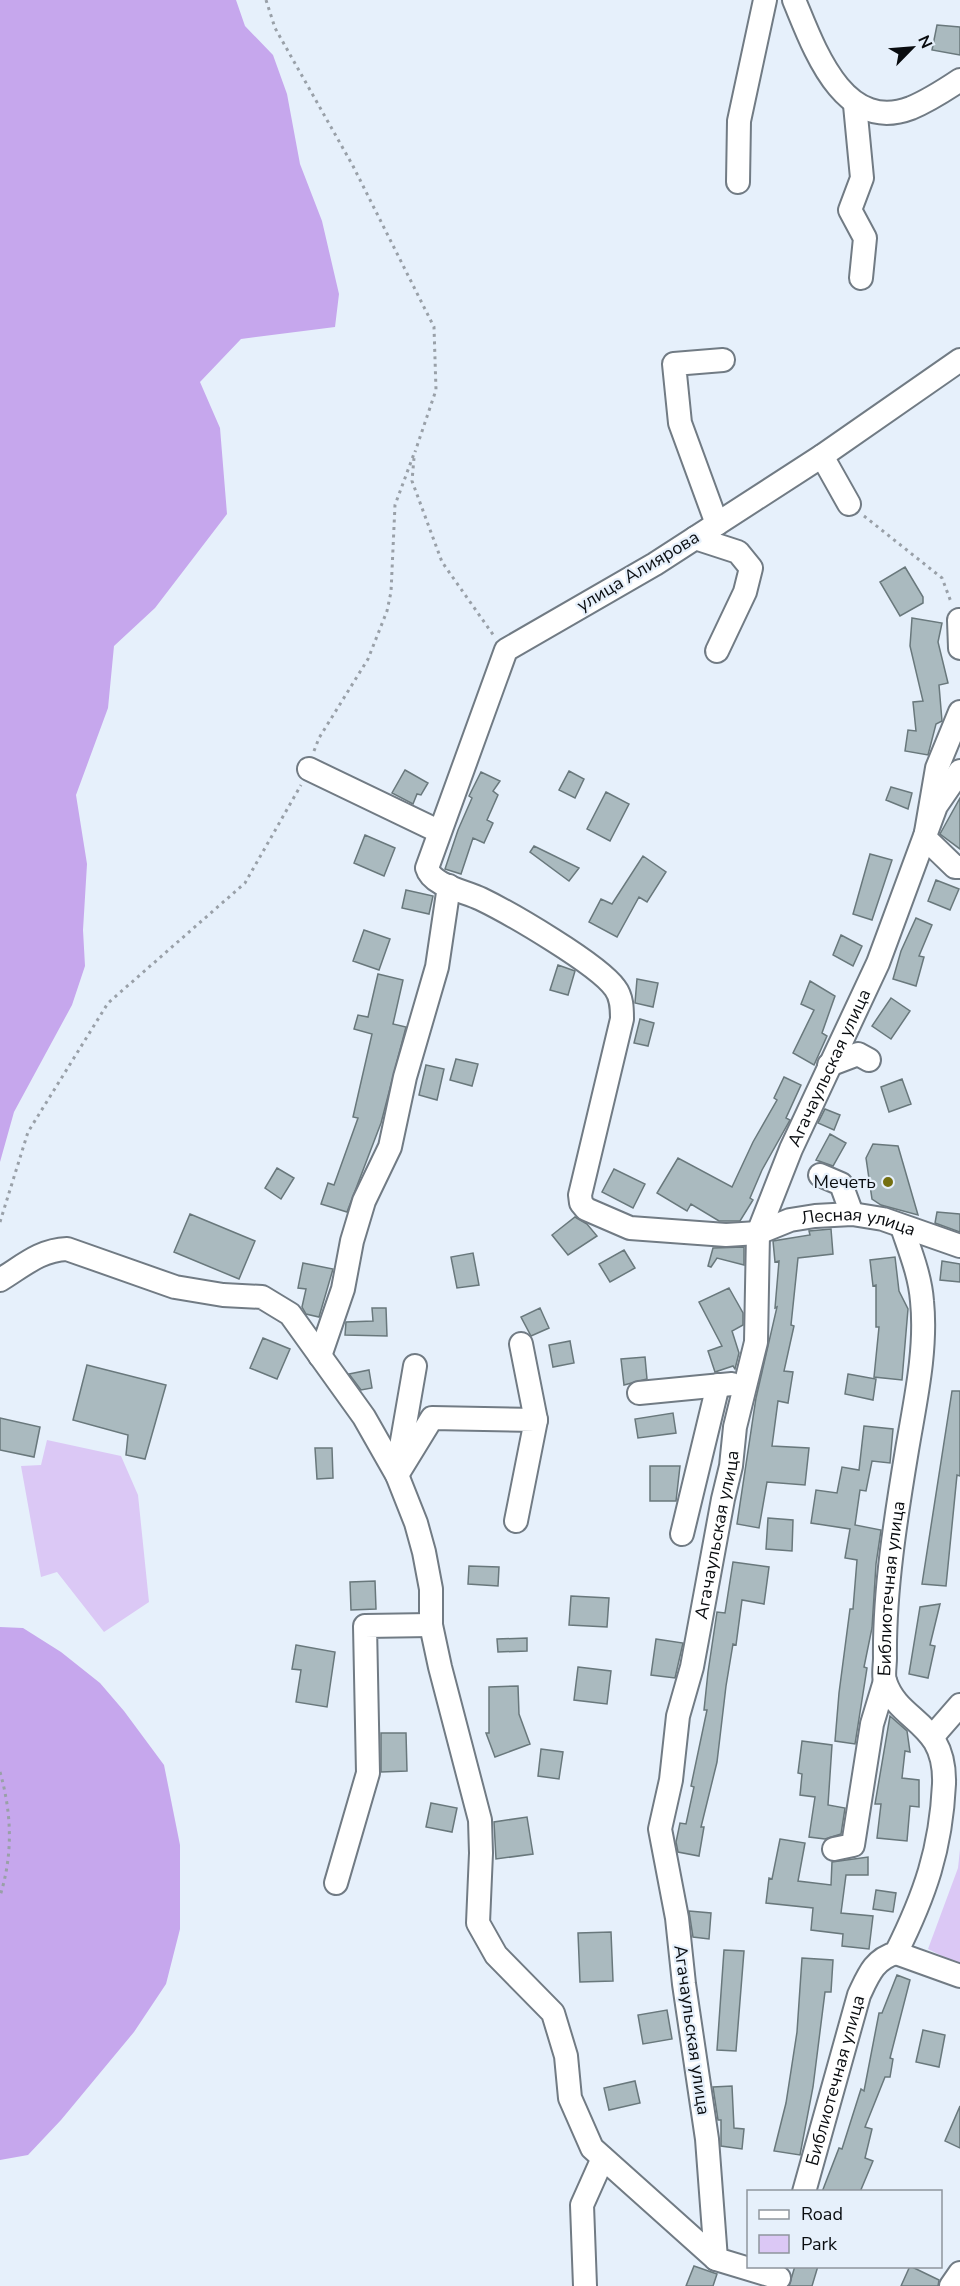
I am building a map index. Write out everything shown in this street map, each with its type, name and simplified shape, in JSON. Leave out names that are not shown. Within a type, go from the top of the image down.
[{"type":"street","points":[[738,182],[739,121],[765,0]]},
{"type":"street","points":[[794,0],[827,74],[855,105],[885,113],[911,108],[960,81]]},
{"type":"street","points":[[855,105],[862,178],[850,210],[865,238],[861,278]]},
{"type":"street","points":[[717,524],[680,423],[674,364],[723,360]]},
{"type":"street","name":"улица Алиярова","points":[[506,650],[565,614],[616,588],[717,524],[822,456],[960,360]]},
{"type":"street","points":[[822,456],[849,504]]},
{"type":"street","points":[[695,538],[738,552],[751,568],[745,592],[717,651]]},
{"type":"street","points":[[959,620],[960,648]]},
{"type":"street","points":[[320,1356],[342,1289],[352,1241],[364,1201],[390,1147],[405,1077],[436,967],[449,886],[434,879],[427,868],[438,831],[506,650]]},
{"type":"street","name":"Агачаульская улица","points":[[925,838],[937,768],[960,712]]},
{"type":"street","points":[[309,769],[438,831]]},
{"type":"street","name":"Агачаульская улица","points":[[716,2259],[704,2116],[684,1984],[677,1918],[660,1829],[671,1780],[678,1716],[692,1667],[746,1383],[756,1342],[758,1233],[829,1065],[878,963],[936,806],[960,771]]},
{"type":"street","points":[[925,838],[955,867],[960,867]]},
{"type":"street","name":"Лесная улица","points":[[449,886],[482,899],[532,929],[593,968],[616,989],[622,1004],[622,1019],[580,1195],[580,1203],[586,1209],[630,1228],[726,1235],[758,1233],[790,1220],[815,1215],[852,1214],[883,1219],[960,1246]]},
{"type":"street","points":[[829,1065],[858,1054],[868,1060]]},
{"type":"street","points":[[820,1175],[842,1184],[852,1214]]},
{"type":"street","name":"Библиотечная улица","points":[[805,2190],[859,1995],[873,1966],[886,1956],[896,1953],[917,1912],[936,1856],[944,1782],[942,1758],[933,1736],[897,1701],[885,1681],[890,1585],[920,1369],[922,1326],[919,1280],[902,1227]]},
{"type":"street","points":[[0,1280],[37,1255],[53,1250],[68,1249],[175,1287],[223,1295],[262,1297],[290,1314],[369,1426],[397,1475],[416,1523],[431,1588],[431,1625],[448,1708],[465,1758],[480,1820],[478,1923],[496,1955],[553,2013],[566,2056],[570,2098],[592,2148],[716,2259],[747,2268]]},
{"type":"street","points":[[516,1521],[536,1420],[521,1344]]},
{"type":"street","points":[[397,1475],[415,1366]]},
{"type":"street","points":[[639,1392],[746,1383]]},
{"type":"street","points":[[682,1534],[718,1385]]},
{"type":"street","points":[[397,1475],[432,1418],[536,1420]]},
{"type":"street","points":[[336,1883],[368,1773],[365,1626],[431,1625]]},
{"type":"street","points":[[834,1850],[853,1845],[872,1724],[885,1681]]},
{"type":"street","points":[[933,1736],[960,1705]]},
{"type":"street","points":[[896,1953],[960,1976]]},
{"type":"street","points":[[585,2286],[582,2205],[603,2158]]},
{"type":"street","points":[[748,2268],[779,2277]]},
{"type":"street","points":[[951,2286],[960,2273]]},
{"type":"path","points":[[0,1222],[28,1132],[108,1004],[245,883],[291,807],[309,769],[319,738],[368,659],[387,611],[396,505],[436,390],[434,327],[353,166],[275,28],[266,0]]},
{"type":"path","points":[[415,451],[412,481],[442,562],[479,618],[506,650]]},
{"type":"path","points":[[849,504],[942,578],[959,620]]},
{"type":"path","points":[[0,1772],[11,1839],[9,1867],[0,1896]]},
{"type":"green space","points":[[47,1440],[121,1456],[138,1495],[149,1602],[104,1632],[57,1572],[41,1577],[21,1466],[41,1465]]},
{"type":"green space","points":[[960,1849],[960,1965],[928,1949],[958,1868]]},
{"type":"shaded area","points":[[0,0],[236,0],[245,26],[273,55],[287,94],[300,164],[322,221],[339,294],[335,327],[241,339],[200,382],[220,428],[227,514],[155,608],[114,646],[108,708],[76,795],[87,864],[83,930],[85,966],[72,1005],[14,1112],[0,1162]]},
{"type":"shaded area","points":[[0,1627],[23,1628],[61,1652],[100,1683],[164,1765],[180,1845],[180,1929],[166,1984],[134,2032],[61,2120],[28,2155],[0,2160]]},
{"type":"building","points":[[937,25],[960,27],[960,55],[932,50]]},
{"type":"building","points":[[905,567],[923,597],[923,603],[900,616],[880,582]]},
{"type":"building","points":[[912,618],[942,623],[938,642],[948,683],[939,685],[942,721],[936,724],[928,755],[905,751],[908,730],[916,731],[913,702],[923,701],[910,646]]},
{"type":"building","points":[[405,770],[428,783],[421,795],[417,794],[413,804],[392,793]]},
{"type":"building","points":[[569,771],[584,779],[575,798],[559,790]]},
{"type":"building","points":[[481,772],[500,781],[493,791],[498,795],[487,820],[493,823],[484,843],[473,838],[461,874],[445,869],[472,798],[469,796]]},
{"type":"building","points":[[891,787],[912,793],[908,809],[886,800]]},
{"type":"building","points":[[606,792],[629,804],[610,841],[587,829]]},
{"type":"building","points":[[960,798],[960,849],[940,834]]},
{"type":"building","points":[[365,835],[395,848],[384,876],[354,863]]},
{"type":"building","points":[[534,846],[579,868],[569,881],[530,852]]},
{"type":"building","points":[[870,854],[892,860],[872,920],[853,914]]},
{"type":"building","points":[[643,856],[666,872],[647,902],[639,897],[617,937],[589,922],[601,899],[612,904]]},
{"type":"building","points":[[936,880],[959,889],[950,910],[928,901]]},
{"type":"building","points":[[406,890],[433,896],[429,914],[402,908]]},
{"type":"building","points":[[916,918],[932,925],[919,956],[924,957],[916,986],[893,979],[901,951]]},
{"type":"building","points":[[364,930],[390,939],[379,970],[353,961]]},
{"type":"building","points":[[841,935],[862,946],[853,966],[833,955]]},
{"type":"building","points":[[558,965],[575,971],[568,995],[550,990]]},
{"type":"building","points":[[378,974],[403,980],[393,1024],[406,1027],[381,1123],[347,1212],[321,1204],[328,1183],[334,1185],[358,1118],[353,1117],[372,1034],[354,1029],[358,1015],[368,1017]]},
{"type":"building","points":[[637,979],[658,983],[653,1007],[635,1003]]},
{"type":"building","points":[[810,981],[835,996],[822,1033],[827,1036],[814,1065],[793,1053],[814,1010],[801,1004]]},
{"type":"building","points":[[891,998],[910,1011],[891,1039],[872,1026]]},
{"type":"building","points":[[640,1019],[654,1023],[648,1046],[634,1043]]},
{"type":"building","points":[[456,1059],[478,1064],[472,1086],[450,1080]]},
{"type":"building","points":[[426,1065],[444,1069],[437,1100],[419,1095]]},
{"type":"building","points":[[784,1077],[801,1085],[786,1118],[790,1120],[762,1170],[750,1198],[753,1200],[740,1221],[719,1221],[691,1204],[687,1211],[657,1193],[678,1158],[732,1187],[753,1142],[777,1100],[774,1098]]},
{"type":"building","points":[[902,1079],[911,1104],[889,1112],[881,1087]]},
{"type":"building","points":[[825,1109],[840,1115],[834,1130],[818,1123]]},
{"type":"building","points":[[830,1134],[846,1143],[833,1166],[816,1160]]},
{"type":"building","points":[[873,1144],[898,1146],[918,1215],[881,1205],[872,1199],[866,1158]]},
{"type":"building","points":[[277,1168],[294,1178],[281,1199],[265,1188]]},
{"type":"building","points":[[614,1169],[645,1184],[633,1208],[602,1192]]},
{"type":"building","points":[[937,1212],[960,1214],[960,1232],[935,1223]]},
{"type":"building","points":[[190,1214],[255,1241],[239,1279],[174,1252]]},
{"type":"building","points":[[575,1217],[587,1224],[597,1236],[568,1255],[552,1235]]},
{"type":"building","points":[[831,1229],[833,1254],[798,1258],[791,1325],[794,1326],[784,1371],[793,1372],[788,1403],[778,1401],[772,1446],[809,1448],[805,1485],[767,1482],[759,1528],[737,1524],[756,1398],[777,1307],[775,1308],[779,1261],[775,1262],[773,1241],[810,1235],[809,1231]]},
{"type":"building","points":[[744,1247],[744,1265],[717,1258],[711,1267],[708,1266],[713,1248]]},
{"type":"building","points":[[624,1250],[635,1268],[610,1282],[599,1264]]},
{"type":"building","points":[[473,1253],[479,1285],[457,1288],[451,1257]]},
{"type":"building","points":[[895,1257],[899,1291],[908,1309],[902,1380],[874,1377],[879,1327],[876,1327],[876,1285],[873,1286],[870,1260]]},
{"type":"building","points":[[942,1261],[960,1264],[960,1282],[940,1280]]},
{"type":"building","points":[[303,1263],[333,1269],[319,1317],[306,1314],[302,1307],[306,1289],[298,1288]]},
{"type":"building","points":[[729,1288],[743,1313],[743,1325],[732,1331],[739,1353],[735,1369],[733,1366],[715,1372],[708,1351],[722,1346],[699,1302]]},
{"type":"building","points":[[372,1308],[386,1308],[387,1336],[345,1335],[346,1322],[373,1321]]},
{"type":"building","points":[[540,1308],[549,1328],[531,1336],[521,1317]]},
{"type":"building","points":[[263,1338],[290,1349],[277,1379],[250,1368]]},
{"type":"building","points":[[570,1341],[574,1363],[553,1367],[549,1345]]},
{"type":"building","points":[[645,1357],[647,1379],[624,1385],[621,1359]]},
{"type":"building","points":[[87,1365],[166,1385],[145,1459],[126,1455],[128,1435],[73,1420]]},
{"type":"building","points":[[369,1370],[372,1388],[361,1390],[349,1374]]},
{"type":"building","points":[[848,1374],[876,1379],[873,1400],[845,1394]]},
{"type":"building","points":[[952,1391],[960,1391],[960,1476],[957,1475],[946,1586],[922,1584]]},
{"type":"building","points":[[673,1413],[676,1433],[638,1438],[635,1419]]},
{"type":"building","points":[[0,1418],[40,1427],[34,1457],[0,1450]]},
{"type":"building","points":[[864,1426],[893,1429],[890,1463],[872,1461],[866,1491],[860,1490],[855,1525],[881,1530],[876,1564],[872,1628],[864,1667],[867,1668],[855,1744],[835,1741],[850,1609],[853,1609],[857,1560],[845,1558],[850,1529],[811,1523],[816,1490],[837,1493],[842,1467],[859,1470]]},
{"type":"building","points":[[315,1448],[332,1448],[333,1478],[317,1479]]},
{"type":"building","points":[[650,1466],[680,1466],[676,1501],[650,1501]]},
{"type":"building","points":[[768,1518],[793,1520],[792,1551],[766,1549]]},
{"type":"building","points":[[733,1562],[769,1567],[764,1604],[742,1600],[736,1645],[733,1644],[726,1686],[717,1762],[701,1827],[704,1827],[699,1856],[678,1852],[676,1842],[680,1823],[686,1824],[694,1787],[691,1786],[707,1710],[704,1710],[717,1612],[725,1613]]},
{"type":"building","points":[[469,1566],[499,1567],[498,1586],[468,1584]]},
{"type":"building","points":[[375,1581],[376,1609],[351,1610],[350,1582]]},
{"type":"building","points":[[571,1596],[609,1598],[607,1627],[569,1625]]},
{"type":"building","points":[[940,1604],[930,1645],[935,1646],[928,1678],[909,1674],[920,1607]]},
{"type":"building","points":[[527,1638],[527,1651],[498,1652],[497,1639]]},
{"type":"building","points":[[656,1639],[683,1643],[675,1678],[651,1675]]},
{"type":"building","points":[[296,1645],[335,1652],[327,1707],[296,1702],[301,1670],[292,1669]]},
{"type":"building","points":[[578,1667],[611,1671],[607,1704],[574,1700]]},
{"type":"building","points":[[518,1686],[519,1714],[530,1744],[495,1757],[486,1733],[489,1733],[489,1687]]},
{"type":"building","points":[[890,1716],[907,1731],[910,1752],[905,1751],[902,1778],[919,1780],[919,1807],[910,1806],[907,1841],[877,1838],[881,1804],[875,1804]]},
{"type":"building","points":[[381,1733],[406,1733],[407,1771],[381,1772]]},
{"type":"building","points":[[802,1741],[832,1745],[828,1805],[845,1808],[841,1834],[825,1839],[809,1837],[815,1797],[800,1795],[802,1774],[798,1773]]},
{"type":"building","points":[[541,1749],[563,1752],[559,1779],[538,1776]]},
{"type":"building","points":[[431,1803],[457,1808],[452,1832],[426,1827]]},
{"type":"building","points":[[527,1817],[533,1854],[496,1859],[494,1822]]},
{"type":"building","points":[[780,1839],[805,1843],[798,1881],[831,1885],[832,1862],[868,1857],[868,1875],[846,1875],[841,1913],[873,1916],[869,1949],[842,1946],[843,1934],[811,1930],[813,1908],[766,1903],[769,1878],[772,1879]]},
{"type":"building","points":[[876,1890],[896,1893],[893,1912],[873,1909]]},
{"type":"building","points":[[689,1911],[711,1913],[709,1939],[693,1937]]},
{"type":"building","points":[[611,1932],[613,1981],[580,1982],[578,1933]]},
{"type":"building","points":[[724,1950],[744,1951],[736,2051],[717,2050]]},
{"type":"building","points":[[802,1958],[833,1960],[831,1992],[825,1992],[813,2087],[800,2155],[774,2151],[786,2103],[797,2032]]},
{"type":"building","points":[[897,1975],[910,1980],[890,2058],[893,2059],[890,2077],[885,2077],[865,2127],[872,2129],[865,2158],[873,2161],[861,2190],[823,2190],[839,2148],[842,2149],[861,2089],[864,2091],[879,2013],[882,2013]]},
{"type":"building","points":[[667,2010],[672,2039],[643,2044],[638,2015]]},
{"type":"building","points":[[923,2030],[945,2035],[939,2067],[916,2062]]},
{"type":"building","points":[[635,2081],[640,2103],[609,2110],[604,2088]]},
{"type":"building","points":[[732,2086],[734,2128],[744,2129],[742,2149],[721,2146],[721,2120],[718,2120],[713,2087]]},
{"type":"building","points":[[960,2106],[960,2148],[945,2141]]},
{"type":"building","points":[[694,2266],[717,2274],[713,2286],[686,2286]]},
{"type":"building","points":[[794,2268],[817,2268],[812,2286],[789,2286]]},
{"type":"building","points":[[909,2268],[914,2268],[939,2280],[938,2286],[901,2286]]},
{"type":"place","name":"Мечеть","points":[[888,1182]]}]
